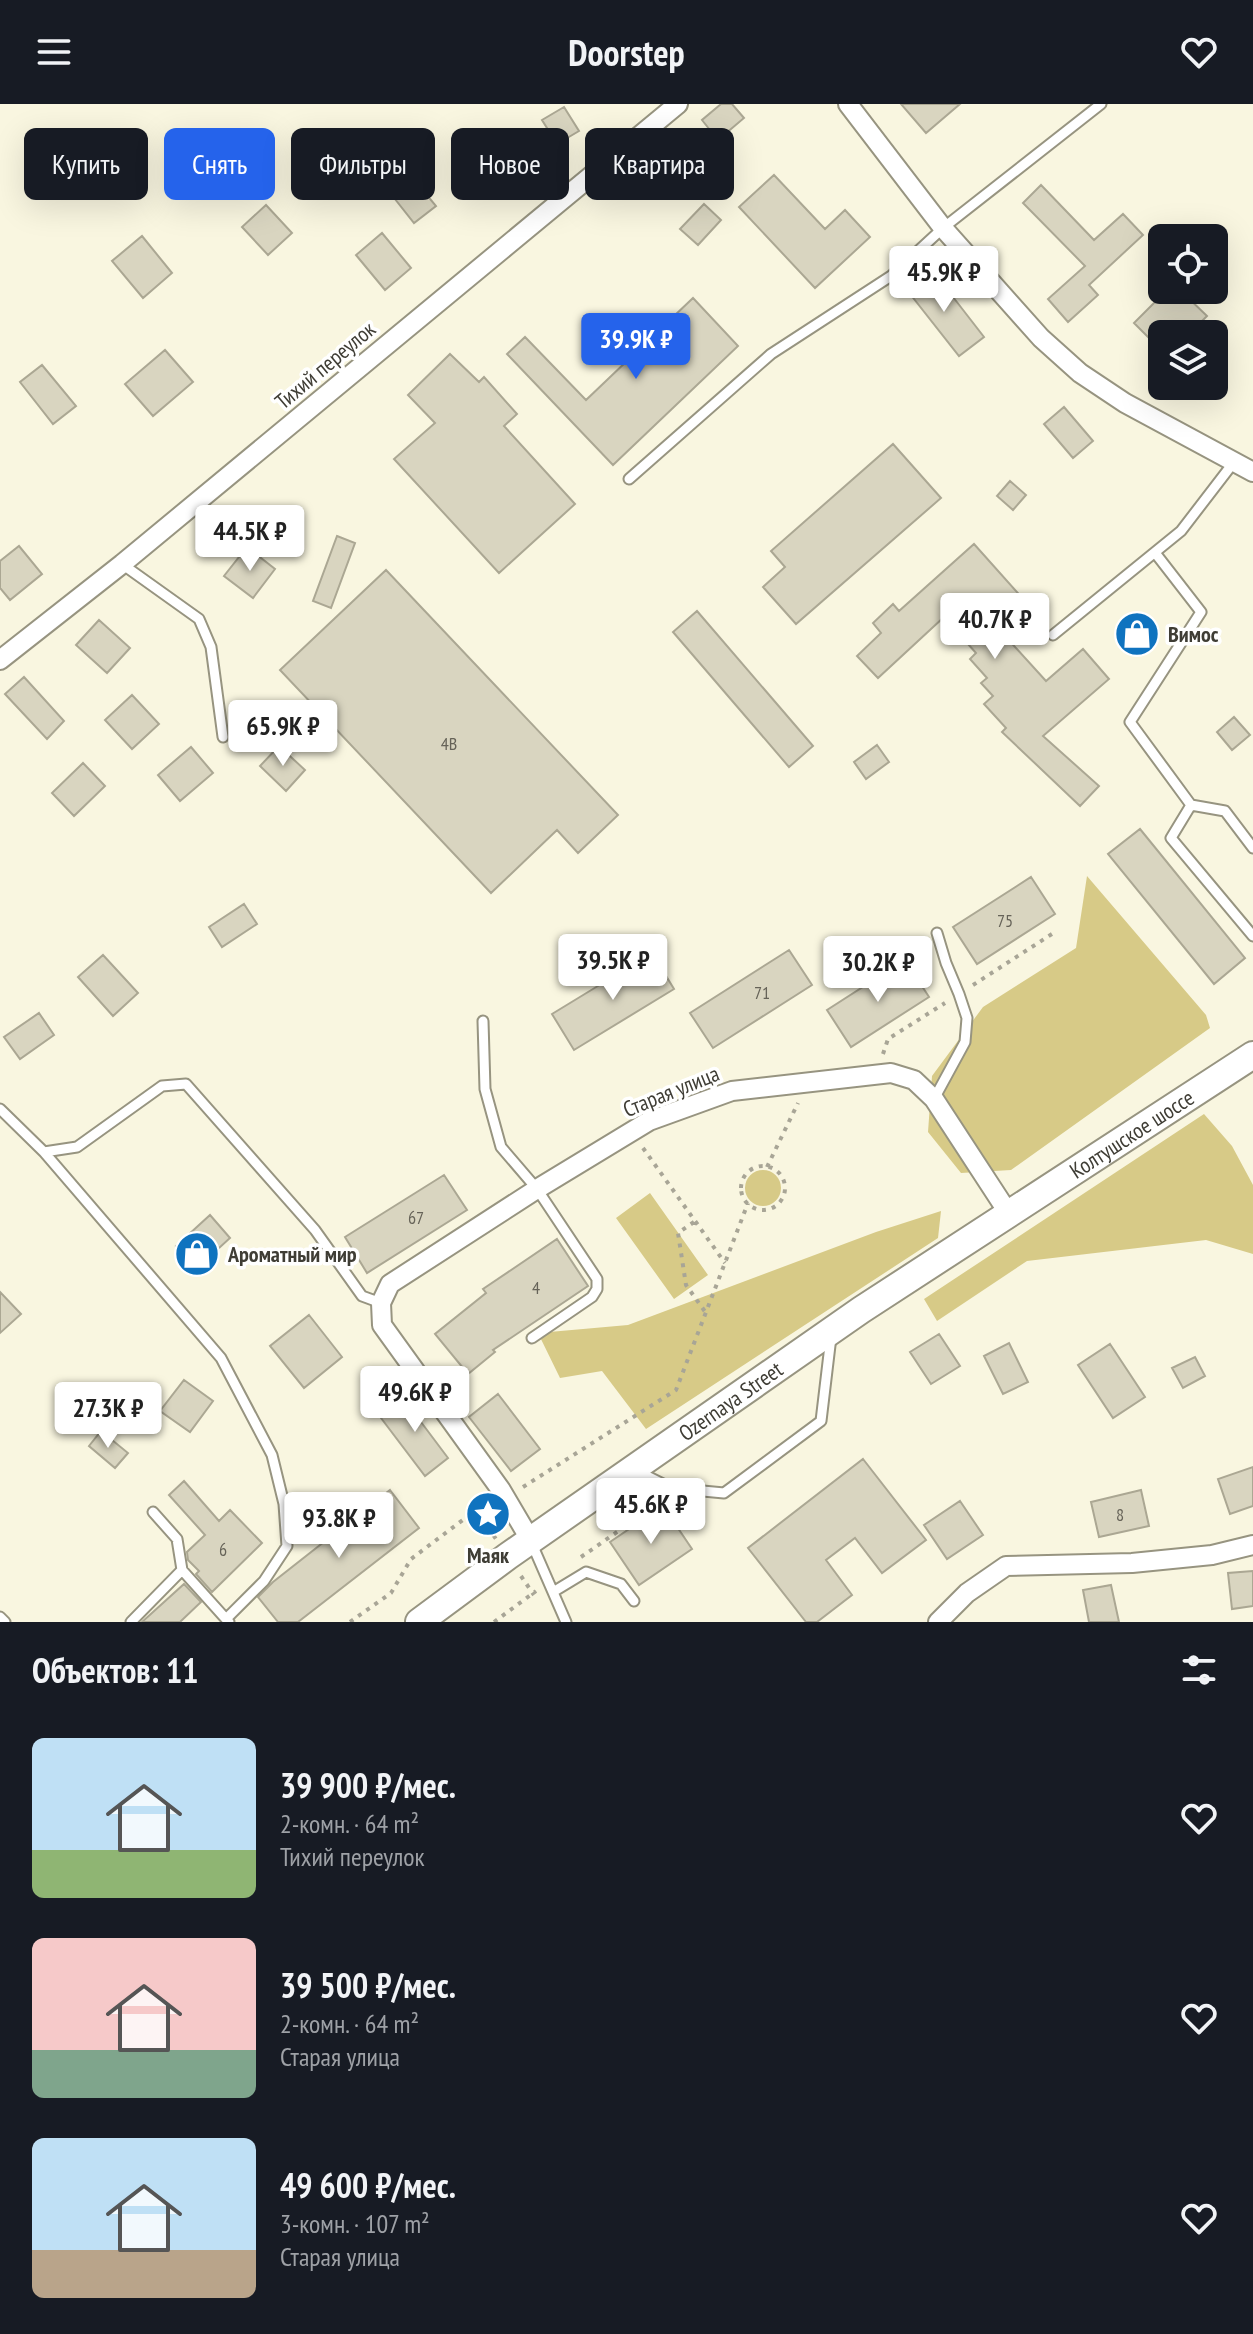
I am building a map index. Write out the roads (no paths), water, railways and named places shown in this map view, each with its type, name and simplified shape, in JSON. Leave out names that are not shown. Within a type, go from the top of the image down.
[{"type":"main road","name":"Колтушское шоссе","points":[[1009,1214],[1252,1058]]},
{"type":"main road","name":"Ozernaya Street","points":[[419,1622],[831,1332],[1009,1214]]},
{"type":"street","name":"Тихий переулок","points":[[0,660],[122,564],[678,104]]},
{"type":"street","points":[[848,104],[943,228],[1041,338],[1080,373],[1125,403],[1253,472]]},
{"type":"street","name":"Старая улица","points":[[381,1303],[390,1284],[631,1131],[649,1121],[732,1091],[891,1073],[914,1080],[934,1099],[1009,1214]]},
{"type":"street","points":[[381,1303],[382,1325],[503,1494],[531,1541]]},
{"type":"street","points":[[938,1622],[967,1593],[1006,1566],[1132,1563],[1212,1555],[1253,1545]]},
{"type":"lane","points":[[629,479],[771,354],[891,276],[943,228],[1101,104]]},
{"type":"lane","points":[[1053,635],[1181,531],[1234,462]]},
{"type":"lane","points":[[1156,554],[1201,612],[1130,722],[1191,805],[1225,811],[1253,848]]},
{"type":"lane","points":[[122,564],[199,619],[211,647],[223,737]]},
{"type":"lane","points":[[1191,805],[1171,838],[1253,936]]},
{"type":"lane","points":[[934,1099],[965,1042],[967,1018],[937,933]]},
{"type":"lane","points":[[483,1021],[485,1089],[501,1147],[537,1189],[597,1279],[597,1289],[592,1297],[532,1338]]},
{"type":"lane","points":[[44,1152],[77,1147],[162,1086],[186,1084],[315,1230],[362,1296],[381,1303]]},
{"type":"lane","points":[[0,1109],[44,1152],[221,1358],[272,1455],[284,1504],[287,1546],[264,1581],[227,1620],[182,1570],[177,1539],[153,1512]]},
{"type":"lane","points":[[634,1469],[671,1488],[724,1493],[821,1421],[831,1332]]},
{"type":"lane","points":[[531,1541],[566,1622]]},
{"type":"lane","points":[[131,1622],[182,1570]]},
{"type":"lane","points":[[553,1592],[586,1572],[621,1584],[634,1601]]},
{"type":"lane","points":[[0,1617],[5,1622]]},
{"type":"place","name":"Вимос","points":[[1137,634]]},
{"type":"place","name":"Ароматный мир","points":[[197,1254]]},
{"type":"place","name":"Маяк","points":[[488,1514]]}]
